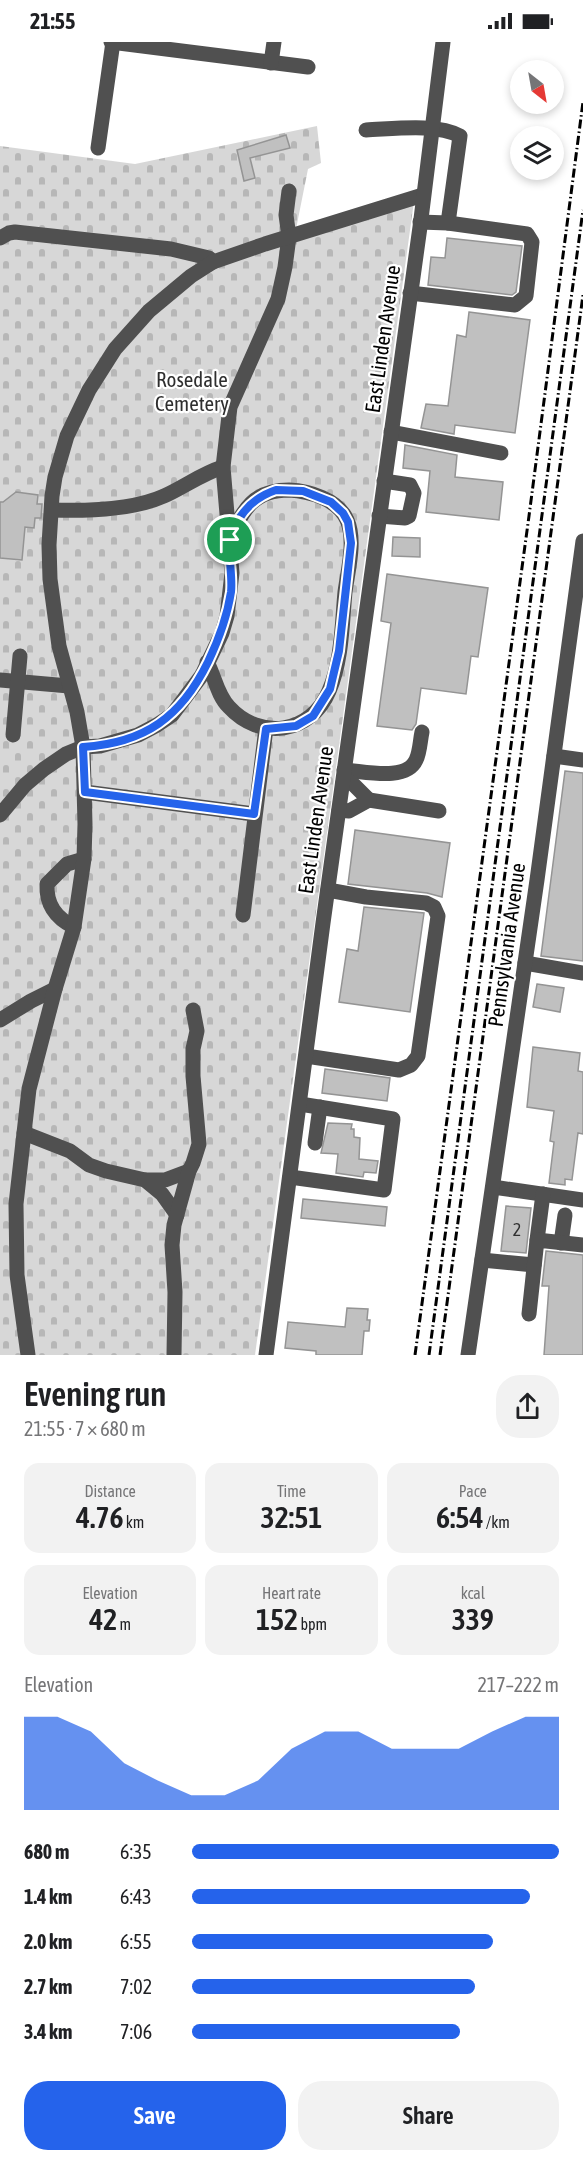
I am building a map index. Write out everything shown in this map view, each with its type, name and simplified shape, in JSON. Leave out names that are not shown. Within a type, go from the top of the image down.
[{"type":"street","points":[[99,148],[112,42],[308,67]]},
{"type":"street","points":[[272,63],[274,42]]},
{"type":"street","name":"East Linden Avenue","points":[[266,1355],[443,42]]},
{"type":"street","points":[[366,130],[432,128],[460,136],[448,223]]},
{"type":"street","points":[[0,815],[26,785],[66,754],[83,747],[120,741],[157,725],[172,715],[202,675],[222,633],[227,616],[232,573],[223,467],[230,407],[278,299],[289,237],[286,215],[289,191]]},
{"type":"street","points":[[28,1355],[17,1275],[16,1204],[24,1133],[29,1089],[74,927],[84,859],[83,747],[59,646],[50,579],[49,545],[55,477],[67,436],[99,372],[115,349],[149,311],[177,287],[213,262],[423,195]]},
{"type":"street","points":[[410,293],[515,306],[526,296],[532,242],[527,234],[448,223],[420,222]]},
{"type":"street","points":[[0,238],[9,233],[26,233],[171,249],[209,258],[213,262]]},
{"type":"street","points":[[391,432],[501,453]]},
{"type":"street","points":[[52,510],[108,508],[145,502],[162,497],[223,467]]},
{"type":"street","points":[[380,516],[405,518],[409,516],[414,493],[410,485],[384,481]]},
{"type":"street","points":[[207,662],[223,701],[230,709],[248,723],[266,729],[296,726],[313,716],[330,689],[339,651],[351,543],[348,522],[343,513],[331,502],[303,491],[276,490],[262,495],[248,505],[230,540]]},
{"type":"street","name":"Pennsylvania Avenue","points":[[468,1355],[583,541]]},
{"type":"street","points":[[13,735],[20,656]]},
{"type":"street","points":[[0,680],[69,686]]},
{"type":"street","points":[[243,915],[266,729]]},
{"type":"street","points":[[343,776],[395,774],[404,771],[416,762],[422,732]]},
{"type":"street","points":[[554,756],[583,760]]},
{"type":"street","points":[[343,776],[369,800],[439,811]]},
{"type":"street","points":[[85,792],[254,814]]},
{"type":"street","points":[[339,810],[349,811],[369,800]]},
{"type":"street","points":[[74,927],[63,921],[51,908],[47,884],[67,864],[84,859]]},
{"type":"street","points":[[306,1056],[399,1070],[411,1065],[418,1056],[438,916],[434,907],[426,903],[366,897],[328,890]]},
{"type":"street","points":[[525,963],[583,973]]},
{"type":"street","points":[[0,1020],[55,989]]},
{"type":"street","points":[[174,1355],[175,1292],[172,1245],[177,1215],[199,1144],[193,1076],[193,1050],[197,1031],[193,1010]]},
{"type":"street","points":[[290,1177],[384,1190],[393,1119],[300,1104]]},
{"type":"street","points":[[315,1143],[320,1107]]},
{"type":"street","points":[[24,1133],[70,1151],[88,1165],[145,1180],[165,1180],[189,1171]]},
{"type":"street","points":[[145,1180],[162,1194],[177,1215]]},
{"type":"street","points":[[493,1187],[583,1200]]},
{"type":"street","points":[[529,1314],[543,1194]]},
{"type":"street","points":[[561,1243],[564,1215]]},
{"type":"street","points":[[537,1239],[583,1245]]},
{"type":"street","points":[[482,1260],[534,1265]]},
{"type":"green space","name":"Rosedale Cemetery","points":[[317,126],[321,163],[308,169],[296,229],[415,194],[255,1355],[0,1355],[0,146],[135,164]]},
{"type":"building","points":[[286,135],[290,148],[250,158],[255,178],[244,181],[237,150]]},
{"type":"building","points":[[447,238],[522,246],[516,292],[512,295],[428,285],[431,257],[445,258]]},
{"type":"building","points":[[469,312],[530,320],[515,433],[455,425],[454,434],[421,428],[426,404],[448,406],[457,335],[466,337]]},
{"type":"building","points":[[405,445],[457,455],[455,477],[503,482],[499,520],[426,512],[430,471],[403,468]]},
{"type":"building","points":[[16,492],[38,495],[37,504],[42,504],[41,518],[35,518],[34,528],[25,527],[22,560],[0,558],[0,502]]},
{"type":"building","points":[[393,537],[420,538],[420,557],[392,556]]},
{"type":"building","points":[[387,574],[488,588],[478,657],[471,656],[466,694],[421,688],[416,724],[412,730],[377,726],[391,623],[381,621]]},
{"type":"building","points":[[565,771],[583,773],[583,961],[541,956]]},
{"type":"building","points":[[355,830],[450,843],[442,897],[427,893],[348,884]]},
{"type":"building","points":[[364,907],[424,913],[410,1012],[339,1002],[347,949],[358,951]]},
{"type":"building","points":[[537,984],[564,988],[560,1012],[533,1007]]},
{"type":"building","points":[[533,1047],[580,1053],[578,1071],[583,1072],[583,1134],[578,1133],[572,1180],[565,1179],[565,1185],[549,1183],[554,1142],[550,1141],[554,1111],[527,1107]]},
{"type":"building","points":[[325,1069],[390,1078],[387,1101],[322,1093]]},
{"type":"building","points":[[328,1123],[352,1124],[354,1137],[360,1138],[359,1159],[378,1161],[376,1173],[364,1172],[363,1177],[336,1173],[338,1154],[321,1153]]},
{"type":"building","points":[[303,1199],[387,1207],[385,1226],[301,1218]]},
{"type":"building","points":[[506,1206],[531,1208],[526,1253],[501,1251]]},
{"type":"building","points":[[546,1251],[583,1255],[583,1355],[544,1355],[549,1286],[542,1286]]},
{"type":"building","points":[[347,1308],[368,1309],[369,1331],[364,1331],[362,1355],[316,1355],[316,1351],[285,1348],[288,1322],[345,1327]]},
{"type":"railway","points":[[415,1355],[583,102]]},
{"type":"railway","points":[[429,1355],[583,210]]},
{"type":"railway","points":[[440,1355],[583,295]]},
{"type":"route","points":[[276,490],[303,491],[331,502],[343,513],[348,522],[351,543],[339,651],[330,689],[325,699],[313,716],[296,726],[266,729],[254,814],[85,792],[83,747],[120,741],[157,725],[172,715],[202,675],[222,633],[227,616],[232,573],[230,540],[248,505],[262,495],[276,490]]}]
